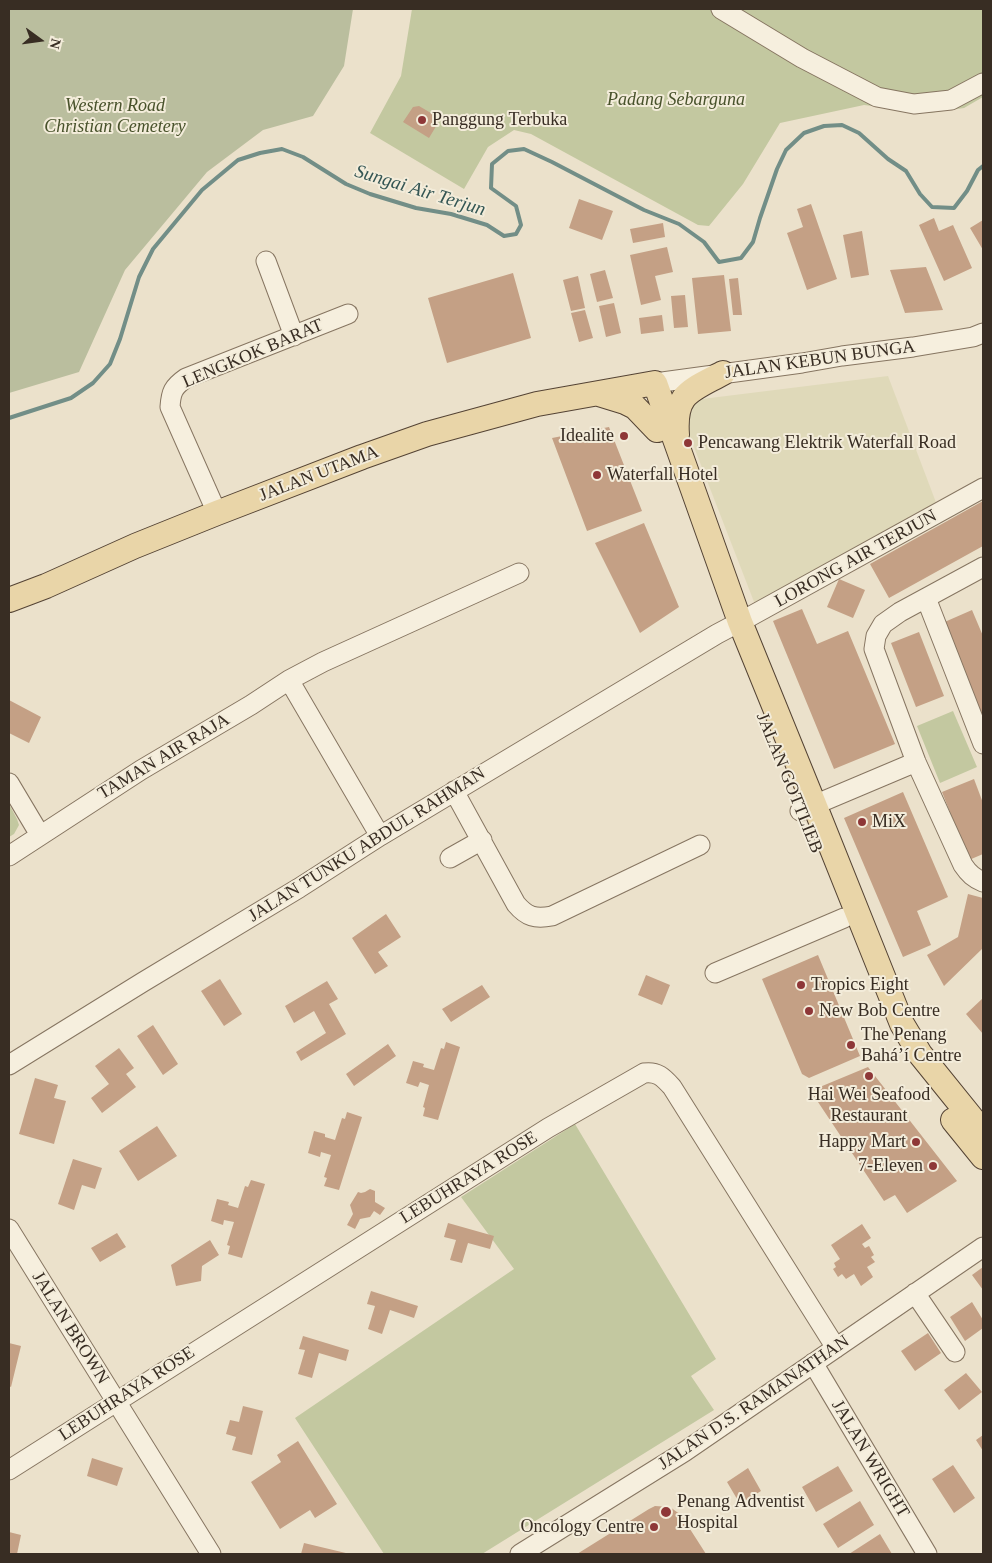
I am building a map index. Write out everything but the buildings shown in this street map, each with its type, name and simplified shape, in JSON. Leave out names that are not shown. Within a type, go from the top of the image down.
[{"type":"main road","points":[[677,445],[676,419],[681,401],[698,386],[723,373]]},
{"type":"main road","name":"JALAN UTAMA","points":[[9,600],[217,513],[427,434],[537,404],[649,384]]},
{"type":"main road","name":"JALAN GOTTLIEB","points":[[649,384],[658,430],[734,625],[807,807],[902,1024],[920,1054],[983,1132]]},
{"type":"main road","name":"JALAN GOTTLIEB","points":[[649,384],[677,445],[734,625]]},
{"type":"main road","points":[[597,393],[635,407],[658,430]]},
{"type":"main road","name":"JALAN GOTTLIEB","points":[[807,807],[844,918],[886,1025],[899,1050],[983,1157]]},
{"type":"street","points":[[721,9],[802,58],[877,97],[914,104],[950,100],[983,83]]},
{"type":"street","points":[[266,261],[294,336]]},
{"type":"street","name":"LENGKOK BARAT","points":[[217,513],[170,407],[170,394],[178,383],[186,378],[348,314]]},
{"type":"street","name":"JALAN KEBUN BUNGA","points":[[649,384],[913,347],[973,337],[983,333]]},
{"type":"street","name":"LORONG AIR TERJUN","points":[[734,625],[983,488]]},
{"type":"street","points":[[983,566],[900,612],[883,624],[876,636],[874,649],[916,762],[963,865],[975,879],[983,882]]},
{"type":"street","name":"TAMAN AIR RAJA","points":[[9,856],[141,770],[290,680],[323,662],[520,573]]},
{"type":"street","points":[[926,598],[983,744]]},
{"type":"street","name":"JALAN TUNKU ABDUL RAHMAN","points":[[9,1065],[454,791],[734,625]]},
{"type":"street","points":[[290,680],[380,836]]},
{"type":"street","points":[[807,807],[916,762]]},
{"type":"street","points":[[9,782],[40,835]]},
{"type":"street","points":[[454,791],[516,904],[524,913],[533,917],[543,918],[552,916],[700,845]]},
{"type":"street","points":[[450,858],[482,840]]},
{"type":"street","points":[[715,973],[844,918]]},
{"type":"street","name":"LEBUHRAYA ROSE","points":[[9,1470],[548,1128],[644,1073],[658,1074],[672,1087],[836,1348]]},
{"type":"street","name":"JALAN BROWN","points":[[9,1229],[211,1554]]},
{"type":"street","name":"JALAN D.S. RAMANATHAN","points":[[520,1554],[684,1452],[983,1247]]},
{"type":"street","points":[[915,1293],[955,1352]]},
{"type":"street","name":"JALAN WRIGHT","points":[[813,1363],[927,1554]]},
{"type":"shaded area","points":[[888,376],[937,505],[756,607],[687,429],[688,414],[693,406],[702,399]]},
{"type":"green space","name":"Western Road Christian Cemetery","points":[[9,9],[353,9],[344,66],[313,116],[263,130],[207,172],[125,270],[79,372],[9,393]]},
{"type":"green space","name":"Padang Sebarguna","points":[[412,9],[983,9],[983,97],[964,108],[929,113],[864,105],[780,123],[743,184],[709,226],[698,225],[531,134],[514,130],[488,147],[464,189],[370,133],[401,76]]},
{"type":"green space","points":[[953,711],[977,767],[940,783],[917,726]]},
{"type":"green space","points":[[9,804],[19,825],[14,834],[9,837]]},
{"type":"green space","points":[[575,1124],[716,1359],[691,1376],[714,1410],[482,1554],[384,1554],[295,1418],[514,1269],[461,1197]]},
{"type":"waterway","name":"Sungai Air Terjun","points":[[9,418],[71,398],[93,383],[110,364],[120,339],[139,277],[153,249],[202,190],[238,160],[260,153],[282,149],[303,157],[346,184],[370,194],[416,208],[451,214],[487,225],[504,236],[516,234],[521,225],[516,206],[491,188],[492,164],[508,151],[524,149],[644,210],[679,224],[704,242],[719,262],[741,258],[753,242],[777,169],[786,150],[804,133],[824,126],[842,125],[859,133],[888,159],[906,171],[920,194],[932,207],[954,208],[967,191],[978,170],[983,166]]},
{"type":"place","name":"Panggung Terbuka","points":[[422,120]]},
{"type":"place","name":"Idealite","points":[[624,436]]},
{"type":"place","name":"Pencawang Elektrik Waterfall Road","points":[[688,443]]},
{"type":"place","name":"Waterfall Hotel","points":[[597,475]]},
{"type":"place","name":"MiX","points":[[862,822]]},
{"type":"place","name":"Tropics Eight","points":[[801,985]]},
{"type":"place","name":"New Bob Centre","points":[[809,1011]]},
{"type":"place","name":"The Penang Bahá’í Centre","points":[[851,1045]]},
{"type":"place","name":"Hai Wei Seafood Restaurant","points":[[869,1076]]},
{"type":"place","name":"Happy Mart","points":[[916,1142]]},
{"type":"place","name":"7-Eleven","points":[[933,1166]]},
{"type":"place","name":"Penang Adventist Hospital","points":[[666,1512]]},
{"type":"place","name":"Oncology Centre","points":[[654,1527]]}]
